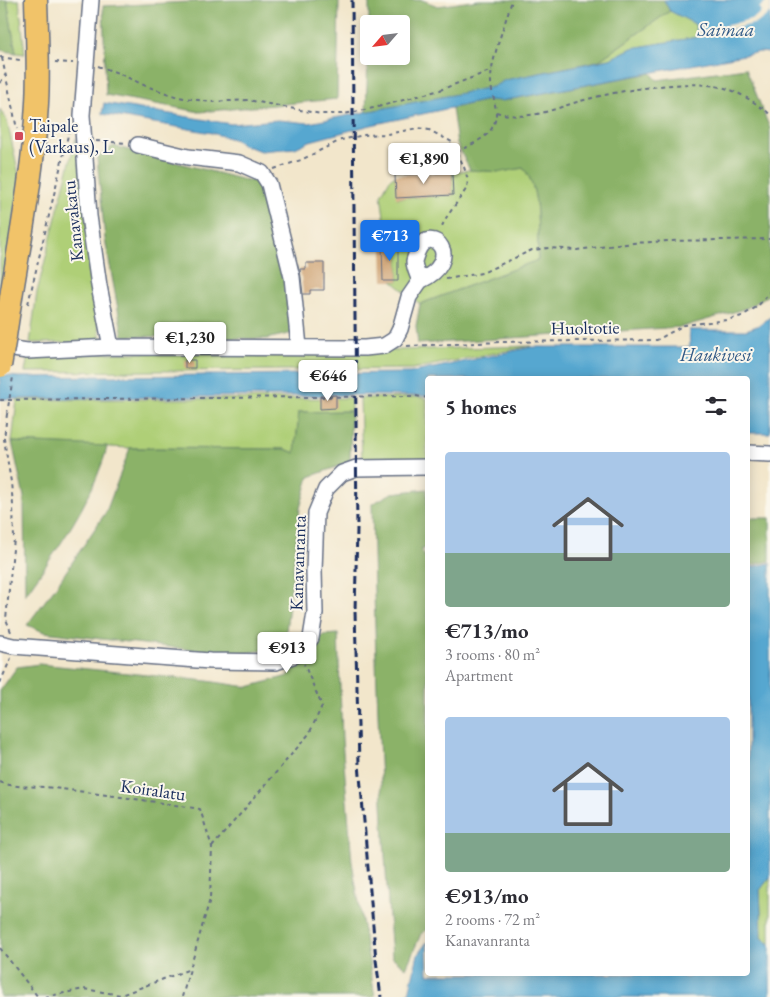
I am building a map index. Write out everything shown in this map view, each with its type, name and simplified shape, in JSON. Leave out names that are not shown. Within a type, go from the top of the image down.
[{"type":"highway","points":[[0,366],[2,342],[31,172],[38,102],[36,0]]},
{"type":"street","name":"Kanavakatu","points":[[91,0],[80,64],[82,116],[89,216],[99,286],[111,347]]},
{"type":"street","points":[[138,145],[188,157],[239,163],[262,173],[269,184],[292,277],[299,347]]},
{"type":"street","points":[[2,342],[27,351],[111,347],[365,348],[384,346],[395,339],[400,329],[409,297],[420,281],[438,269],[442,261],[444,254],[441,246],[435,241],[429,240],[424,242],[416,253],[414,260],[420,281]]},
{"type":"street","points":[[750,453],[770,454]]},
{"type":"street","name":"Kanavanranta","points":[[6,644],[210,661],[276,662],[298,654],[311,638],[315,613],[316,513],[326,489],[342,473],[356,468],[425,467]]},
{"type":"path","points":[[457,152],[491,130],[496,120],[496,106],[491,83],[492,70],[512,0]]},
{"type":"path","points":[[19,136],[1,57],[26,60]]},
{"type":"path","points":[[51,62],[101,67],[178,97],[211,102],[248,100],[321,114],[344,114],[393,103],[440,90],[492,70]]},
{"type":"path","points":[[0,83],[6,74]]},
{"type":"path","points":[[496,112],[508,116],[523,117],[609,94],[698,84],[722,87],[741,95],[770,114]]},
{"type":"path","points":[[28,305],[69,134],[69,125]]},
{"type":"path","points":[[262,173],[301,160],[341,140],[418,128],[429,130],[452,142],[468,180],[467,188],[446,218],[435,241]]},
{"type":"path","points":[[84,142],[102,140],[138,145]]},
{"type":"path","points":[[442,280],[482,273],[532,250],[540,249],[577,250],[660,241],[770,239]]},
{"type":"path","name":"Huoltotie","points":[[384,346],[657,340],[684,325],[727,320],[742,316],[758,306],[770,291]]},
{"type":"path","points":[[0,400],[406,396],[425,398]]},
{"type":"path","points":[[0,683],[10,662],[6,644],[14,636],[9,630],[6,619],[14,539],[11,482],[4,440],[7,414]]},
{"type":"path","points":[[212,847],[309,734],[322,706],[302,659]]},
{"type":"path","name":"Koiralatu","points":[[0,782],[9,786],[51,787],[200,809],[212,847],[210,899],[182,997]]},
{"type":"path","points":[[0,948],[38,997]]},
{"type":"path","points":[[45,997],[84,989],[121,995],[190,968]]},
{"type":"green space","points":[[0,0],[7,0],[16,53],[0,50]]},
{"type":"green space","points":[[7,0],[19,0],[25,54],[16,53]]},
{"type":"green space","points":[[233,0],[339,0],[337,99],[200,112],[106,95],[103,6]]},
{"type":"green space","points":[[369,0],[422,0],[438,6],[479,0],[664,0],[670,11],[598,61],[506,80],[493,87],[366,112],[368,65],[410,65],[410,15],[369,15]]},
{"type":"green space","points":[[670,11],[695,24],[698,37],[632,48],[610,59],[598,61]]},
{"type":"green space","points":[[746,68],[770,129],[770,294],[747,308],[682,327],[418,344],[416,326],[420,304],[538,260],[537,211],[529,176],[523,168],[501,172],[470,170],[457,144],[452,108],[488,100],[501,101],[651,73],[657,80]]},
{"type":"green space","points":[[0,109],[7,121],[20,179],[0,310]]},
{"type":"green space","points":[[76,138],[101,342],[30,343],[37,292]]},
{"type":"green space","points":[[113,146],[258,182],[268,203],[292,308],[293,333],[266,339],[123,336],[105,239],[97,158]]},
{"type":"green space","points":[[523,168],[529,176],[533,187],[537,211],[538,260],[420,304],[392,281],[398,281],[398,244],[388,244],[381,195],[390,179],[395,175],[397,198],[453,195],[452,172],[470,170],[501,172]]},
{"type":"green space","points":[[531,346],[412,369],[25,372],[28,356],[103,353],[365,351]]},
{"type":"green space","points":[[351,398],[351,411],[299,412],[295,453],[285,449],[130,448],[12,442],[17,400]]},
{"type":"green space","points":[[360,398],[425,398],[425,460],[362,461]]},
{"type":"green space","points":[[351,411],[350,462],[309,477],[300,508],[285,640],[265,650],[235,655],[44,632],[27,625],[57,585],[106,512],[130,448],[285,449],[295,453],[299,412]]},
{"type":"green space","points":[[12,442],[107,446],[96,479],[81,510],[64,539],[25,595],[24,497]]},
{"type":"green space","points":[[425,489],[425,548],[421,550],[425,557],[425,931],[421,934],[406,968],[392,957],[384,844],[375,617],[372,504],[392,493]]},
{"type":"green space","points":[[750,518],[770,518],[770,561],[750,566]]},
{"type":"green space","points":[[338,634],[342,739],[352,862],[375,997],[0,997],[0,691],[17,667],[39,664],[248,687],[288,676],[323,635]]},
{"type":"green space","points":[[770,877],[770,944],[762,938],[760,890]]},
{"type":"water","name":"Saimaa","points":[[664,0],[770,0],[770,53],[760,52],[501,101],[488,100],[371,125],[310,141],[295,148],[261,151],[243,145],[236,140],[212,133],[102,114],[104,103],[231,124],[278,120],[309,123],[493,87],[505,80],[610,59],[632,48],[698,37],[695,24],[670,11]]},
{"type":"water","name":"Haukivesi","points":[[770,317],[770,433],[750,433],[750,376],[425,376],[425,396],[0,399],[0,375],[18,377],[410,373],[532,347],[690,347],[689,330],[746,330],[760,325]]},
{"type":"water","points":[[770,563],[770,877],[760,890],[762,938],[770,944],[770,997],[408,997],[418,954],[425,945],[425,976],[679,976],[687,978],[691,976],[750,976],[750,568]]},
{"type":"pier","points":[[768,0],[770,2],[770,13],[757,23],[698,37],[697,32],[754,18],[762,11],[759,8]]},
{"type":"building","points":[[452,172],[453,195],[396,198],[395,175]]},
{"type":"building","points":[[398,243],[398,281],[383,281],[382,244]]},
{"type":"building","points":[[306,263],[324,263],[324,290],[310,290],[310,294],[303,294],[300,269],[306,269]]},
{"type":"building","points":[[185,360],[195,360],[195,368],[185,368]]},
{"type":"building","points":[[336,395],[336,408],[320,409],[320,396]]},
{"type":"railway","points":[[352,0],[357,529],[355,611],[359,764],[381,997]]},
{"type":"place","name":"Taipale (Varkaus), L","points":[[19,136]]}]
